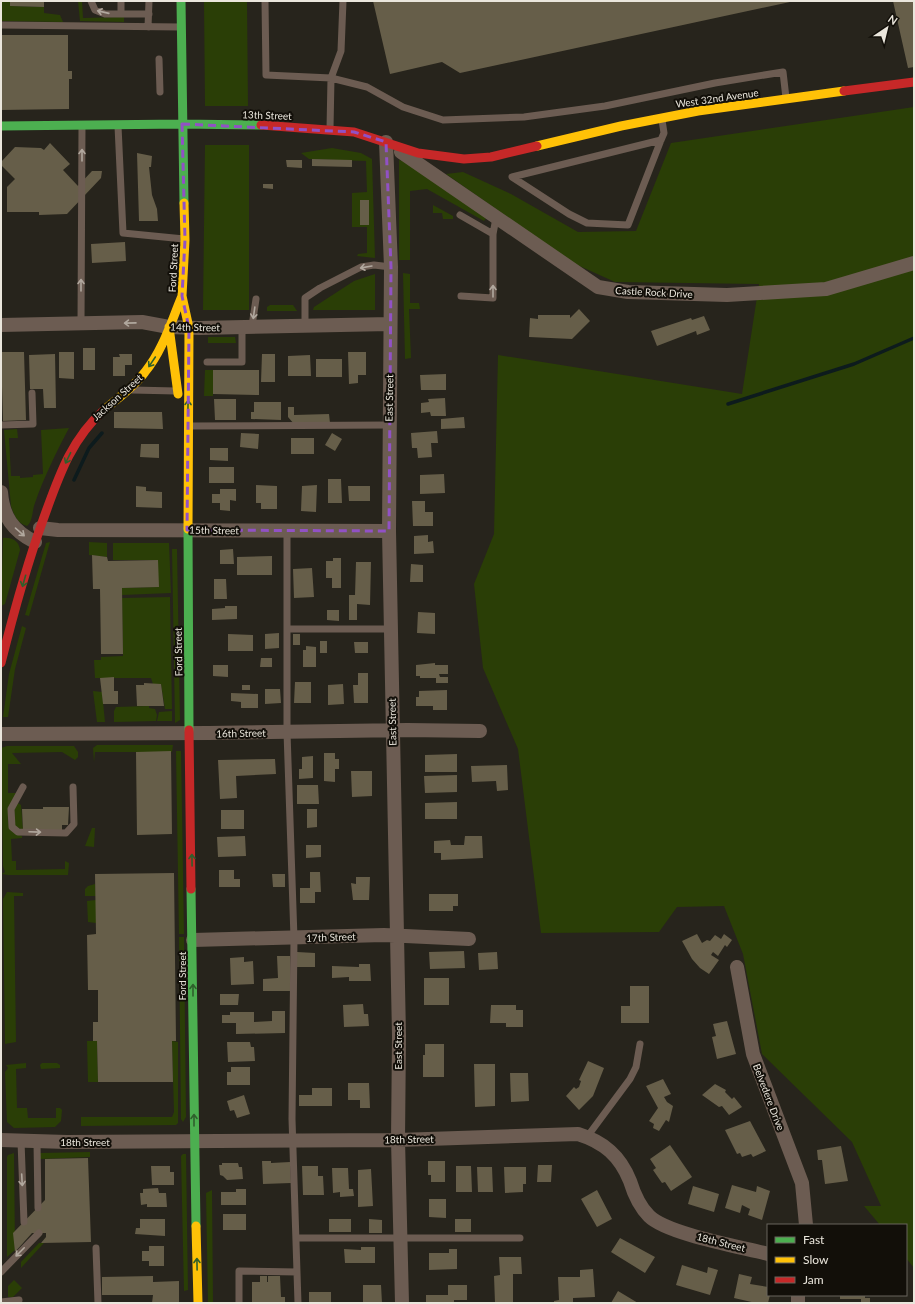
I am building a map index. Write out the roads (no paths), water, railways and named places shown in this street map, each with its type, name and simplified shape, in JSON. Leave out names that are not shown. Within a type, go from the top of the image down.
[{"type":"main road","name":"Ford Street","points":[[181,1],[185,240],[182,296],[189,328],[187,530],[193,940],[194,1141],[198,1303]]},
{"type":"main road","name":"West 32nd Avenue","points":[[527,149],[621,126],[662,118],[786,99],[914,82]]},
{"type":"main road","name":"13th Street","points":[[1,126],[118,124],[263,125],[354,132],[418,153],[464,159],[491,157],[527,149]]},
{"type":"main road","name":"Jackson Street","points":[[1,663],[35,542],[65,464],[76,441],[89,422],[128,389],[147,369],[154,358],[182,296]]},
{"type":"main road","points":[[169,326],[173,347],[177,391],[187,445]]},
{"type":"street","name":"Castle Rock Drive","points":[[386,142],[598,287],[628,292],[727,295],[826,289],[914,263]]},
{"type":"street","name":"East Street","points":[[386,142],[391,267],[388,531],[399,1036],[398,1140],[402,1303]]},
{"type":"street","name":"14th Street","points":[[1,325],[142,322],[189,328],[390,324]]},
{"type":"street","points":[[1,492],[2,506],[8,520],[23,536],[35,542]]},
{"type":"street","name":"15th Street","points":[[40,528],[58,530],[388,531]]},
{"type":"street","name":"16th Street","points":[[1,734],[392,730],[480,731]]},
{"type":"street","name":"17th Street","points":[[193,940],[396,935],[469,939]]},
{"type":"street","name":"Belvedere Drive","points":[[737,967],[752,1054],[802,1183],[806,1224]]},
{"type":"street","name":"18th Street","points":[[1,1140],[37,1142],[398,1140],[569,1134],[587,1137],[597,1141],[615,1154],[628,1176],[636,1199],[650,1217],[672,1229],[767,1254]]},
{"type":"lane","points":[[91,1],[95,10],[105,14],[149,14]]},
{"type":"lane","points":[[121,1],[121,14]]},
{"type":"lane","points":[[148,27],[149,1]]},
{"type":"lane","points":[[265,1],[266,75],[331,78],[367,87],[403,107],[443,120],[524,117],[605,106],[715,83],[783,72],[786,99]]},
{"type":"lane","points":[[330,130],[331,78],[341,51],[343,1]]},
{"type":"lane","points":[[1,25],[182,27]]},
{"type":"lane","points":[[159,59],[160,92]]},
{"type":"lane","points":[[662,118],[664,133],[662,140],[628,225],[587,223],[569,214],[512,177],[662,140]]},
{"type":"lane","points":[[118,124],[123,233],[185,240]]},
{"type":"lane","points":[[81,324],[82,125]]},
{"type":"lane","points":[[460,215],[493,234]]},
{"type":"lane","points":[[461,296],[493,298],[493,234],[496,218]]},
{"type":"lane","points":[[305,325],[305,298],[320,288],[361,267],[374,265],[391,267]]},
{"type":"lane","points":[[207,362],[242,362],[247,327],[256,299]]},
{"type":"lane","points":[[128,389],[177,391]]},
{"type":"lane","points":[[1,425],[33,424],[32,393]]},
{"type":"lane","points":[[188,426],[389,425]]},
{"type":"lane","points":[[287,531],[287,732],[294,938],[292,1119],[294,1140],[298,1303]]},
{"type":"lane","points":[[287,629],[391,629]]},
{"type":"lane","points":[[23,788],[11,809],[12,827],[18,832],[66,833],[74,824],[73,787]]},
{"type":"lane","points":[[587,1137],[630,1078],[636,1067],[640,1044]]},
{"type":"lane","points":[[20,1141],[24,1222]]},
{"type":"lane","points":[[37,1142],[38,1208]]},
{"type":"lane","points":[[1,1272],[39,1233]]},
{"type":"lane","points":[[296,1238],[520,1238]]},
{"type":"lane","points":[[96,1248],[98,1303]]},
{"type":"lane","points":[[239,1303],[239,1271],[297,1272]]},
{"type":"lane","points":[[1,1302],[19,1300]]},
{"type":"waterway","points":[[728,404],[854,364],[914,338]]},
{"type":"waterway","points":[[74,480],[89,448],[102,433]]}]
